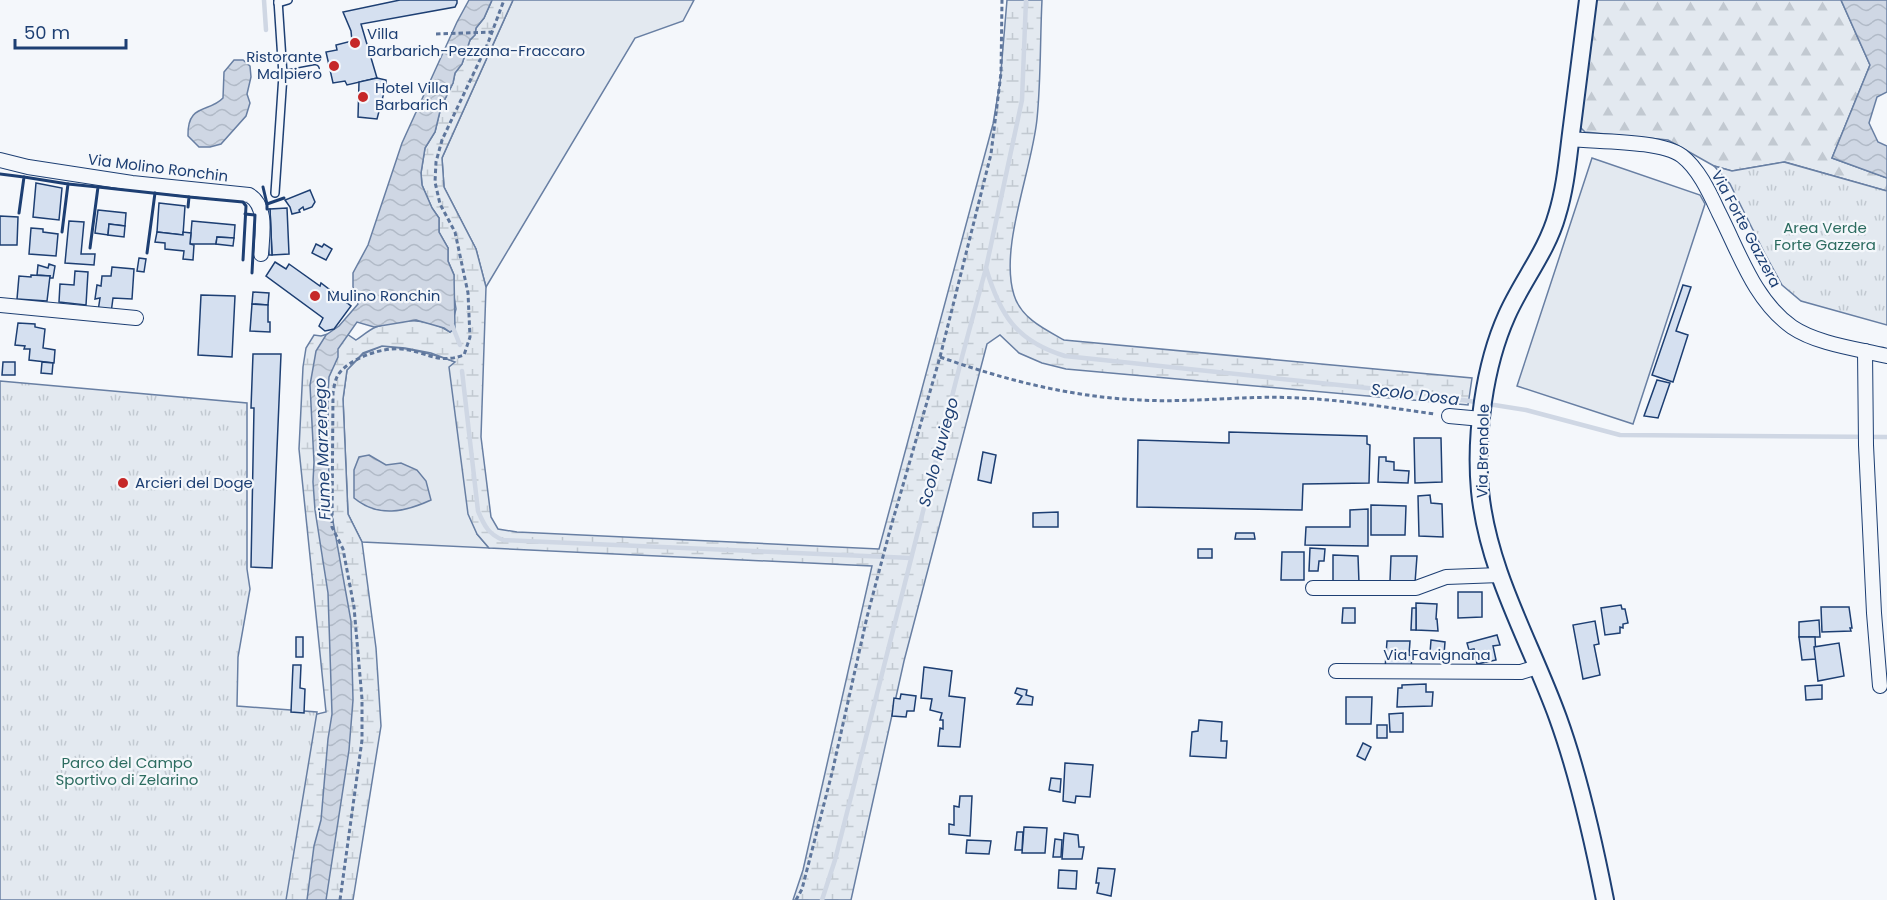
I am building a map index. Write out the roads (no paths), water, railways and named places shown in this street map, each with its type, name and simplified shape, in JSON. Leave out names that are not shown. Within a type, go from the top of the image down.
[{"type":"street","name":"Via Brendole","points":[[1588,0],[1562,196],[1557,216],[1551,233],[1507,314],[1488,370],[1483,407],[1480,490],[1492,554],[1557,716],[1571,759],[1605,900]]},
{"type":"street","name":"Via Forte Gazzera","points":[[1570,139],[1664,147],[1682,156],[1709,193],[1759,293],[1775,311],[1792,327],[1825,342],[1887,356]]},
{"type":"street","name":"Via Molino Ronchin","points":[[0,160],[21,166],[132,183],[252,196],[261,212],[261,254]]},
{"type":"street","points":[[0,304],[136,318]]},
{"type":"street","points":[[1864,351],[1874,613],[1880,686]]},
{"type":"street","points":[[1449,416],[1483,407]]},
{"type":"street","points":[[1313,588],[1416,588],[1446,577],[1500,575]]},
{"type":"street","name":"Via Favignana","points":[[1336,671],[1521,672],[1537,666]]},
{"type":"lane","points":[[275,194],[284,75],[278,1],[288,0]]},
{"type":"lane","points":[[284,75],[315,69]]},
{"type":"water","name":"Fiume Marzenego","points":[[469,0],[492,0],[484,18],[476,28],[475,35],[470,40],[462,64],[455,73],[453,83],[441,107],[435,132],[425,148],[421,173],[422,185],[439,218],[439,232],[448,248],[448,261],[454,275],[455,329],[450,332],[416,320],[374,327],[357,322],[338,349],[338,357],[329,377],[329,499],[351,621],[353,700],[349,750],[326,900],[307,900],[314,846],[321,820],[332,714],[328,593],[313,482],[310,385],[316,351],[326,335],[339,326],[358,304],[353,287],[353,273],[368,245],[402,143]]},
{"type":"water","points":[[1841,0],[1887,0],[1887,92],[1877,97],[1869,123],[1878,142],[1887,146],[1887,178],[1832,158],[1870,65]]},
{"type":"water","points":[[234,60],[243,60],[250,66],[251,77],[247,94],[250,103],[246,116],[221,144],[199,147],[188,136],[191,118],[195,113],[223,98],[224,72]]},
{"type":"water","points":[[369,455],[386,465],[401,463],[417,470],[426,481],[431,500],[411,508],[382,511],[354,498],[354,470],[359,457]]},
{"type":"waterway","points":[[264,0],[266,30]]},
{"type":"waterway","name":"Scolo Ruviego","points":[[822,900],[835,860],[986,268],[1022,100],[1026,0]]},
{"type":"waterway","name":"Scolo Dosa","points":[[986,268],[997,299],[1012,324],[1034,343],[1065,356],[1425,394],[1526,410],[1620,435],[1887,437]]},
{"type":"waterway","points":[[452,325],[460,345]]},
{"type":"waterway","points":[[462,371],[478,511],[487,528],[503,540],[911,558]]},
{"type":"place","name":"Villa Barbarich-Pezzana-Fraccaro","points":[[355,43]]},
{"type":"place","name":"Ristorante Malpiero","points":[[334,66]]},
{"type":"place","name":"Hotel Villa Barbarich","points":[[363,97]]},
{"type":"place","name":"Mulino Ronchin","points":[[315,296]]},
{"type":"place","name":"Arcieri del Doge","points":[[123,483]]},
{"type":"park label","name":"Area Verde Forte Gazzera","points":[[1825,236]]},
{"type":"park label","name":"Parco del Campo Sportivo di Zelarino","points":[[127,772]]}]
